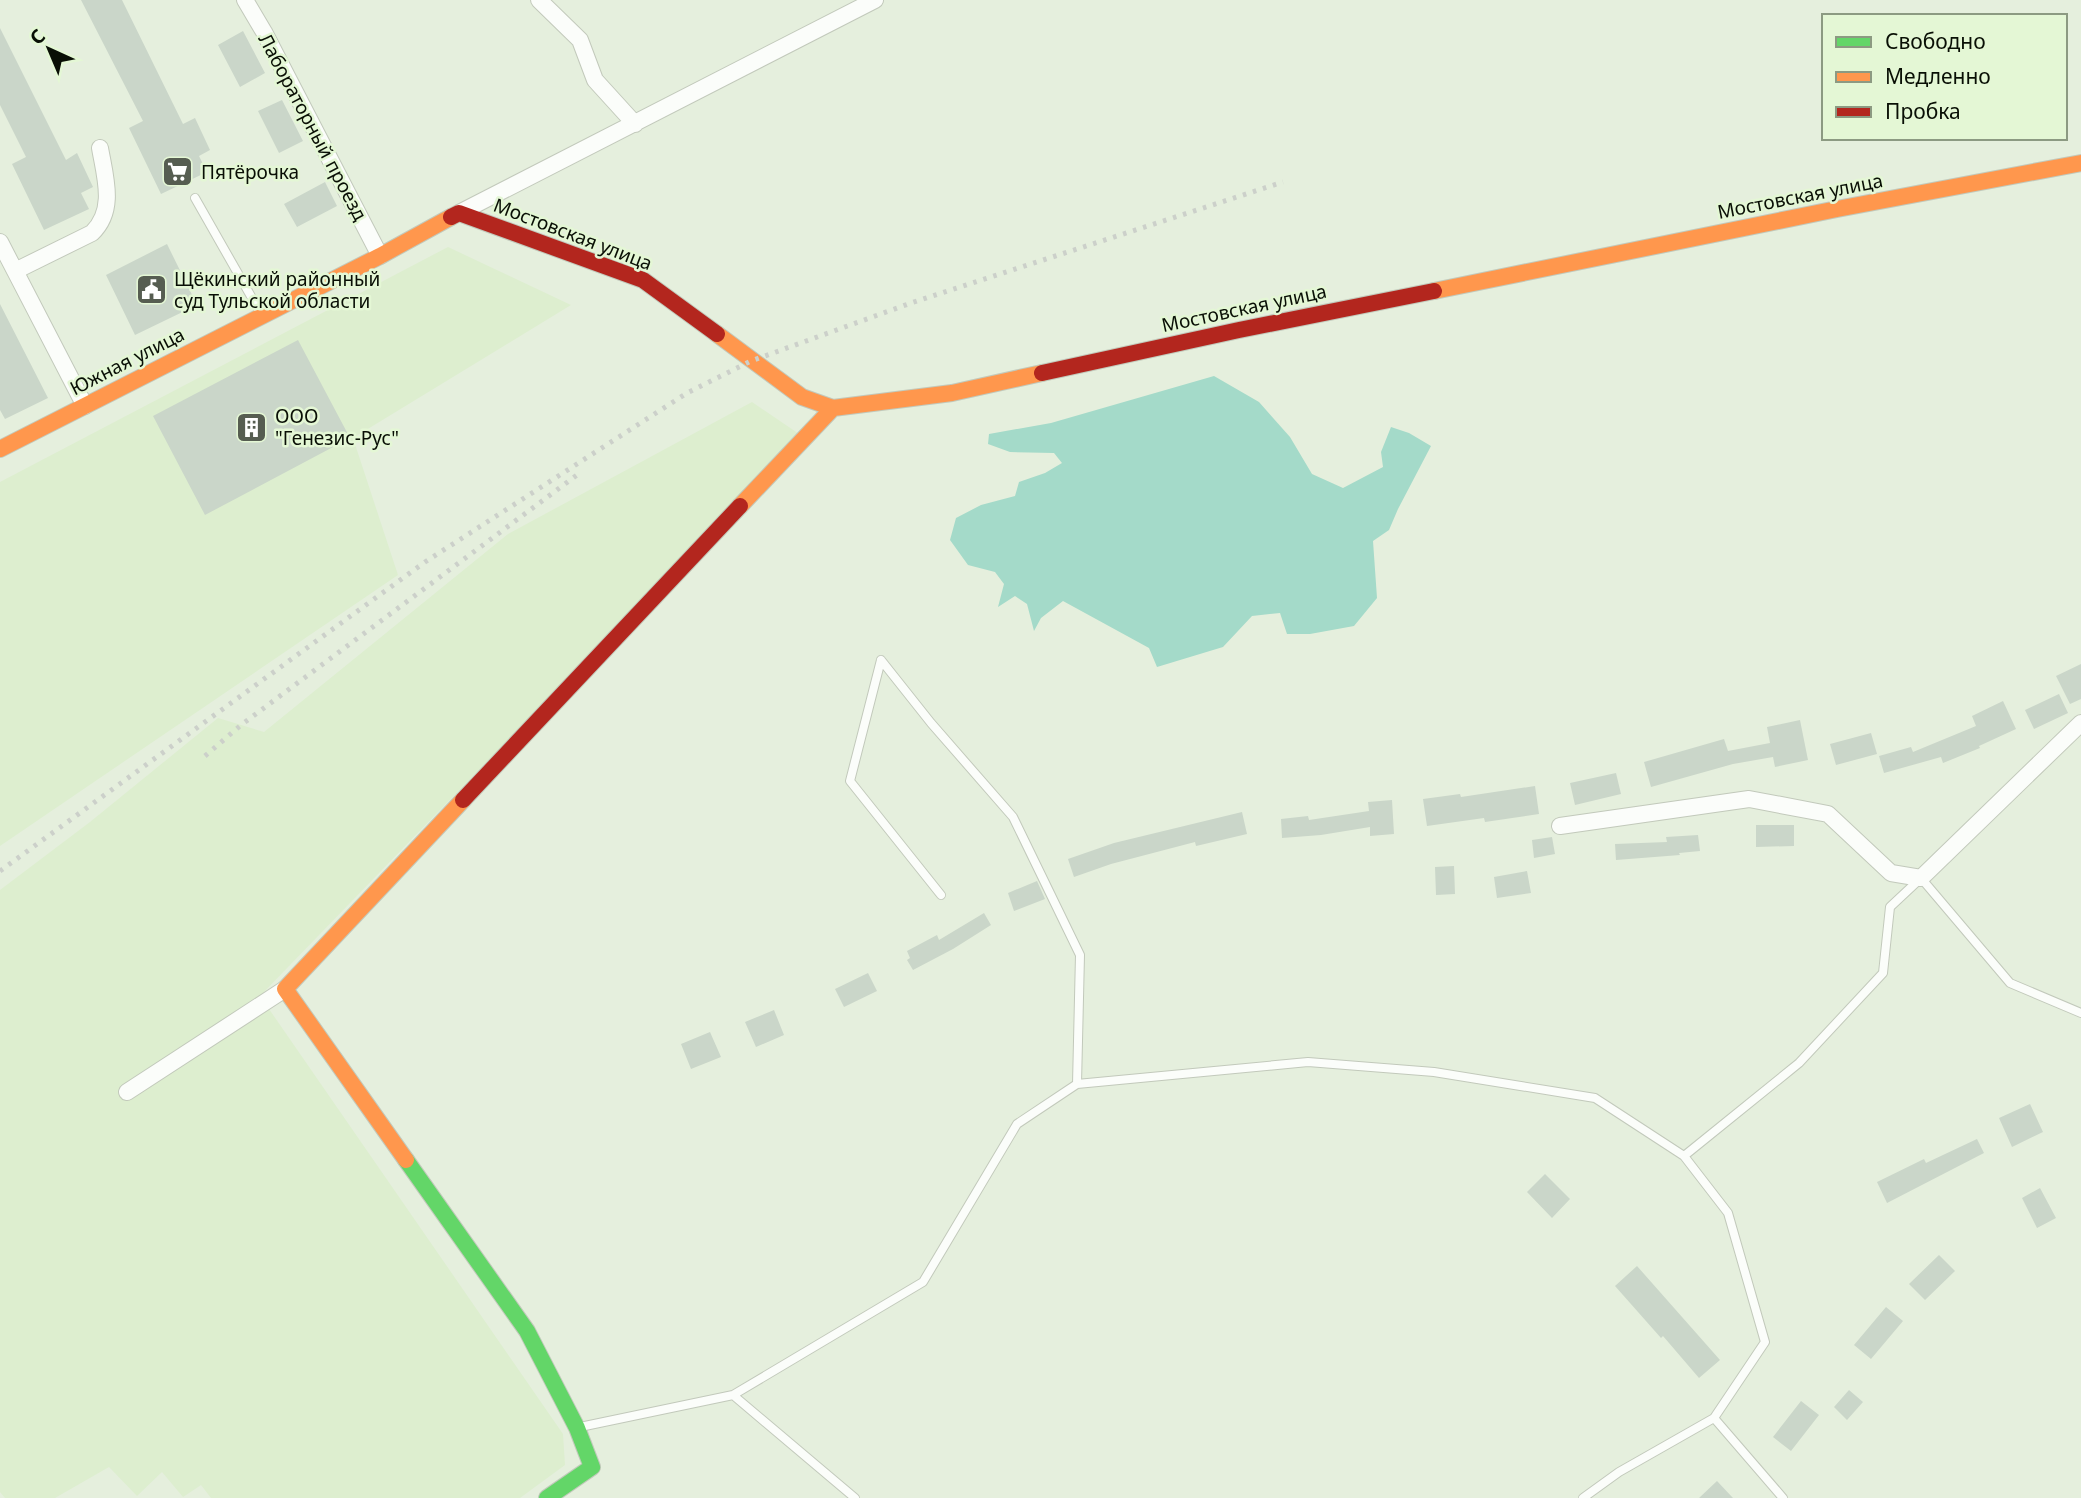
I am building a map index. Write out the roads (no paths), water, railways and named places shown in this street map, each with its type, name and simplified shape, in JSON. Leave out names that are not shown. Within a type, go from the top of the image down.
[{"type":"street","name":"Лабораторный проезд","points":[[245,0],[380,256]]},
{"type":"street","points":[[539,0],[580,40],[595,80],[635,124]]},
{"type":"street","points":[[459,213],[635,124],[852,4],[875,0]]},
{"type":"street","points":[[15,271],[83,238],[102,223],[107,195],[100,148]]},
{"type":"street","name":"Мостовская улица","points":[[459,213],[643,280],[802,397],[833,408],[952,393],[1279,322],[1837,209],[2081,163]]},
{"type":"street","name":"Южная улица","points":[[0,449],[380,256],[459,213]]},
{"type":"street","points":[[0,242],[85,405]]},
{"type":"street","points":[[127,1092],[285,989],[833,408]]},
{"type":"street","points":[[1560,826],[1749,799],[1828,814],[1891,873],[1921,878],[2081,723]]},
{"type":"street","points":[[285,989],[527,1331],[577,1428],[592,1467],[547,1498]]},
{"type":"lane","points":[[195,198],[262,316]]},
{"type":"lane","points":[[941,895],[850,781],[881,660],[931,723],[1013,817],[1080,955],[1077,1084]]},
{"type":"lane","points":[[1684,1156],[1799,1063],[1883,973],[1890,907],[1921,878],[2010,983],[2081,1013]]},
{"type":"lane","points":[[577,1428],[733,1395],[923,1282],[1017,1124],[1077,1084],[1308,1062],[1434,1072],[1595,1098],[1684,1156],[1728,1213],[1765,1342],[1714,1418],[1619,1472],[1583,1498]]},
{"type":"lane","points":[[733,1395],[855,1498]]},
{"type":"lane","points":[[1714,1418],[1783,1498]]},
{"type":"water","points":[[1214,376],[1259,402],[1290,437],[1312,474],[1343,488],[1383,467],[1381,452],[1391,427],[1409,433],[1431,446],[1389,530],[1373,541],[1377,598],[1354,626],[1310,634],[1287,634],[1280,613],[1252,616],[1223,647],[1157,667],[1149,648],[1063,601],[1041,618],[1034,631],[1027,604],[1015,596],[998,607],[1004,584],[995,572],[968,565],[950,540],[956,518],[981,505],[1015,496],[1019,482],[1045,473],[1062,463],[1054,453],[1010,452],[988,444],[989,434],[1051,423]]},
{"type":"railway","points":[[0,871],[425,562],[687,393],[751,361],[911,303],[1283,182]]},
{"type":"railway","points":[[205,756],[241,725],[577,475]]},
{"type":"place","name":"Пятёрочка","points":[[178,172]]},
{"type":"place","name":"Щёкинский районный суд Тульской области","points":[[151,290]]},
{"type":"place","name":"ООО \"Генезис-Рус\"","points":[[252,427]]}]
